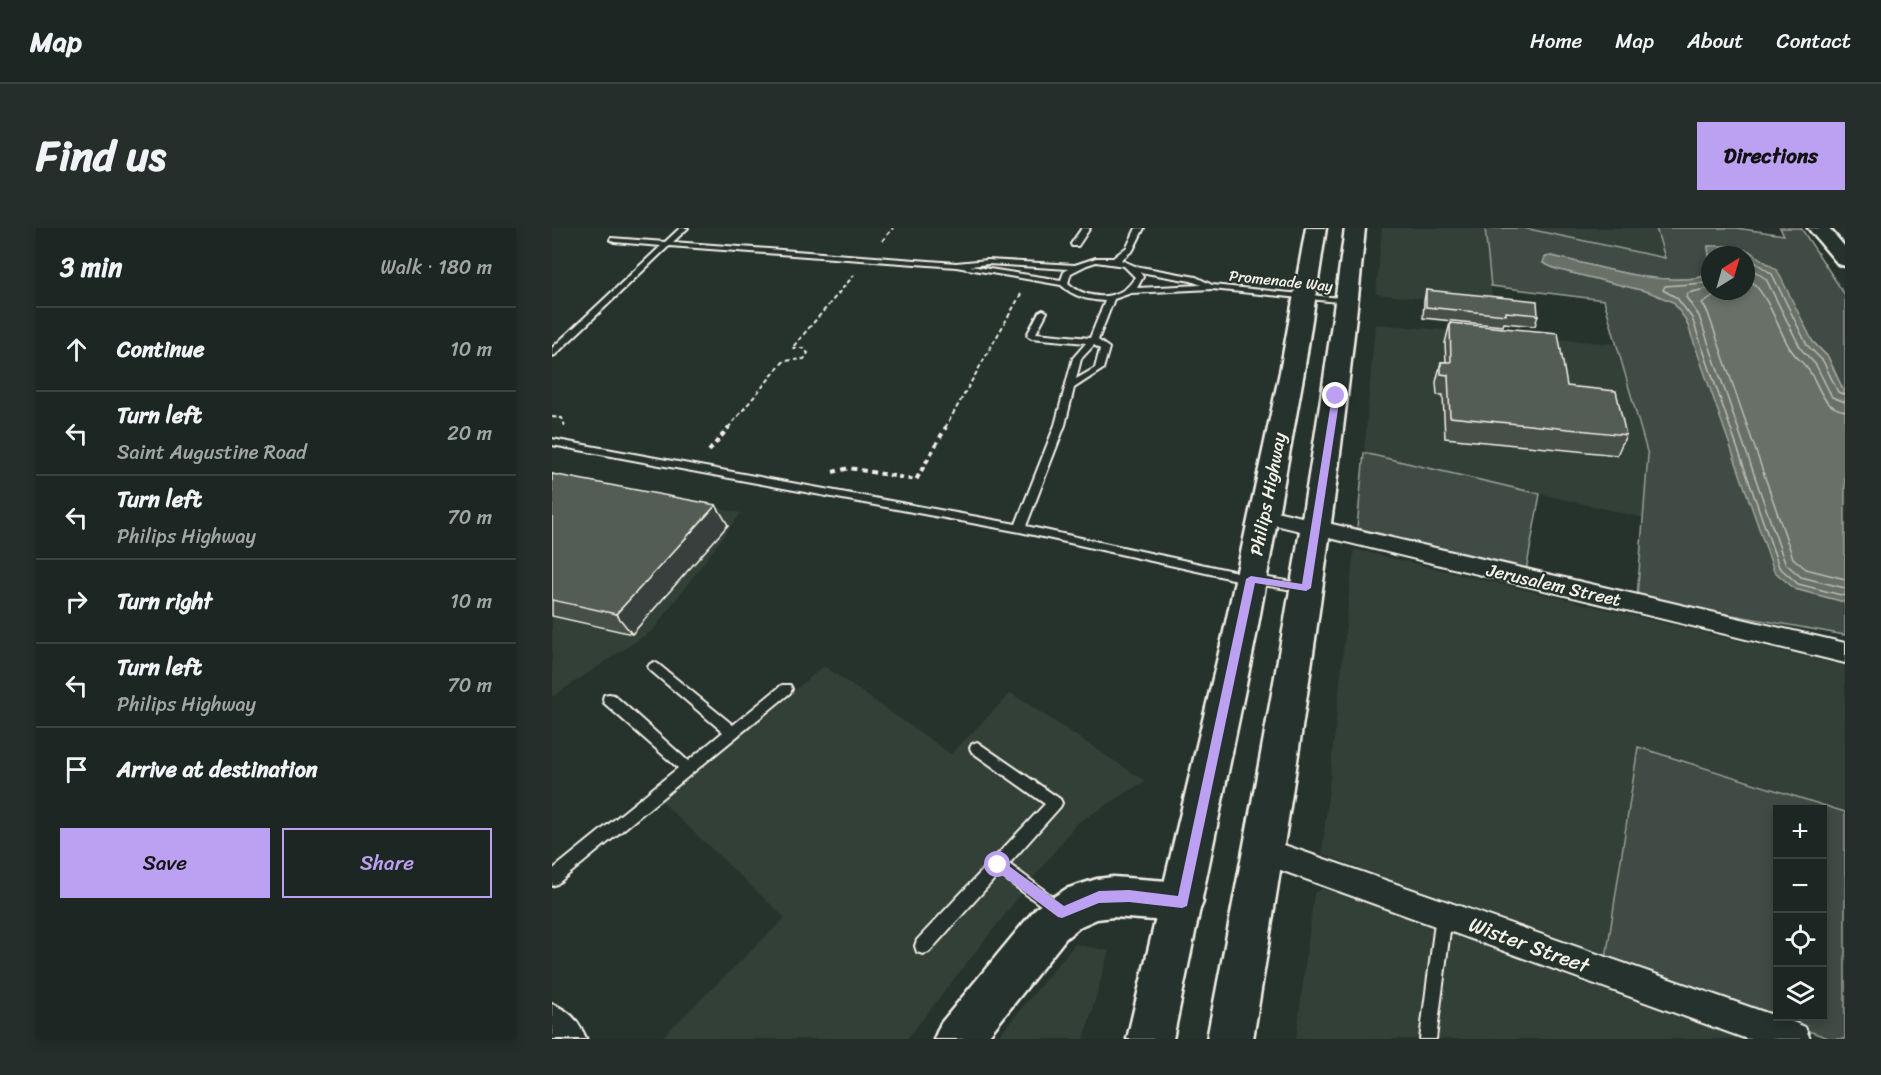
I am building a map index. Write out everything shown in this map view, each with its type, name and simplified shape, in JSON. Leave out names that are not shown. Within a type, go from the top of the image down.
[{"type":"main road","name":"Philips Highway","points":[[1150,1039],[1182,902],[1251,579],[1289,391],[1316,228]]},
{"type":"main road","points":[[1230,1039],[1264,851],[1317,529],[1348,301],[1355,228]]},
{"type":"main road","points":[[1818,228],[1845,260]]},
{"type":"main road","points":[[957,1039],[1062,912],[1099,897],[1129,896],[1182,902]]},
{"type":"main road","points":[[552,1027],[563,1039]]},
{"type":"street","name":"Jerusalem Street","points":[[1263,515],[1845,653]]},
{"type":"street","name":"Wister Street","points":[[1264,851],[1793,1039]]},
{"type":"lane","points":[[552,353],[684,228]]},
{"type":"lane","points":[[1075,244],[1086,228]]},
{"type":"lane","points":[[614,240],[956,265],[988,262],[1074,267],[1096,260],[1115,261],[1130,248],[1140,228]]},
{"type":"lane","name":"Promenade Way","points":[[1115,261],[1133,268],[1193,279],[1212,287]]},
{"type":"lane","points":[[956,265],[982,272],[1064,283],[1076,293],[1086,297],[1111,297],[1093,341],[1077,358],[1060,425],[1020,528]]},
{"type":"lane","points":[[1064,283],[1068,272],[1074,267]]},
{"type":"lane","points":[[1127,291],[1138,283],[1140,277],[1133,268]]},
{"type":"lane","name":"Promenade Way","points":[[1111,297],[1127,291],[1212,287],[1348,301]]},
{"type":"lane","points":[[1043,312],[1031,335],[1093,341],[1105,348],[1099,369],[1069,387]]},
{"type":"lane","points":[[552,442],[1020,528],[1251,579],[1306,588]]},
{"type":"lane","points":[[654,667],[732,732]]},
{"type":"lane","points":[[552,879],[786,689]]},
{"type":"lane","points":[[609,699],[687,768]]},
{"type":"lane","points":[[923,946],[1055,803],[977,748]]},
{"type":"lane","points":[[998,865],[1062,912]]},
{"type":"lane","points":[[1428,1039],[1444,915]]},
{"type":"path","points":[[719,456],[707,454],[784,361],[804,359],[808,353],[802,348],[792,348],[854,274],[843,273]]},
{"type":"path","points":[[825,475],[849,468],[916,480],[1030,277]]},
{"type":"shaded area","points":[[1382,228],[1485,228],[1493,306],[1376,294]]},
{"type":"shaded area","points":[[1485,228],[1524,228],[1665,258],[1656,228],[1736,228],[1784,235],[1780,228],[1801,228],[1845,295],[1845,394],[1828,357],[1813,342],[1755,260],[1755,246],[1701,246],[1701,277],[1683,279],[1626,274],[1551,256],[1543,263],[1556,269],[1649,292],[1673,302],[1686,320],[1795,589],[1845,602],[1845,635],[1637,598],[1648,455],[1604,300],[1491,286]]},
{"type":"shaded area","points":[[1524,228],[1656,228],[1665,259]]},
{"type":"shaded area","points":[[1375,324],[1615,344],[1648,455],[1644,518],[1364,453]]},
{"type":"shaded area","points":[[1364,453],[1540,494],[1526,571],[1357,528]]},
{"type":"shaded area","points":[[552,477],[741,513],[653,630],[552,697]]},
{"type":"shaded area","points":[[1354,549],[1845,666],[1845,812],[1638,748],[1606,959],[1322,854]]},
{"type":"shaded area","points":[[824,666],[951,754],[1011,693],[1145,781],[1076,824],[907,1039],[660,1039],[785,918],[660,800]]},
{"type":"shaded area","points":[[1638,747],[1823,805],[1773,805],[1773,1018],[1606,959]]},
{"type":"shaded area","points":[[1827,806],[1845,812],[1845,1039],[1831,1039],[1780,1021],[1827,1021]]},
{"type":"shaded area","points":[[1322,889],[1369,899],[1741,1039],[1296,1039],[1314,893]]},
{"type":"shaded area","points":[[1075,944],[1109,951],[1084,1039],[996,1039]]},
{"type":"water","points":[[1755,255],[1777,270],[1813,342],[1828,357],[1845,394],[1845,602],[1795,589],[1774,571],[1686,320],[1673,302],[1649,292],[1556,269],[1543,263],[1545,257],[1551,256],[1626,274],[1683,279],[1701,277],[1701,300],[1755,300]]},
{"type":"building","points":[[1426,290],[1537,301],[1538,315],[1506,312],[1506,315],[1426,307]]},
{"type":"building","points":[[1450,323],[1558,333],[1567,386],[1616,391],[1626,435],[1450,417],[1448,375],[1441,374],[1441,362],[1451,362]]},
{"type":"building","points":[[552,474],[716,505],[616,614],[552,600]]},
{"type":"route","points":[[998,865],[1062,912],[1099,897],[1129,896],[1182,902],[1251,579],[1306,588],[1336,396]]}]
